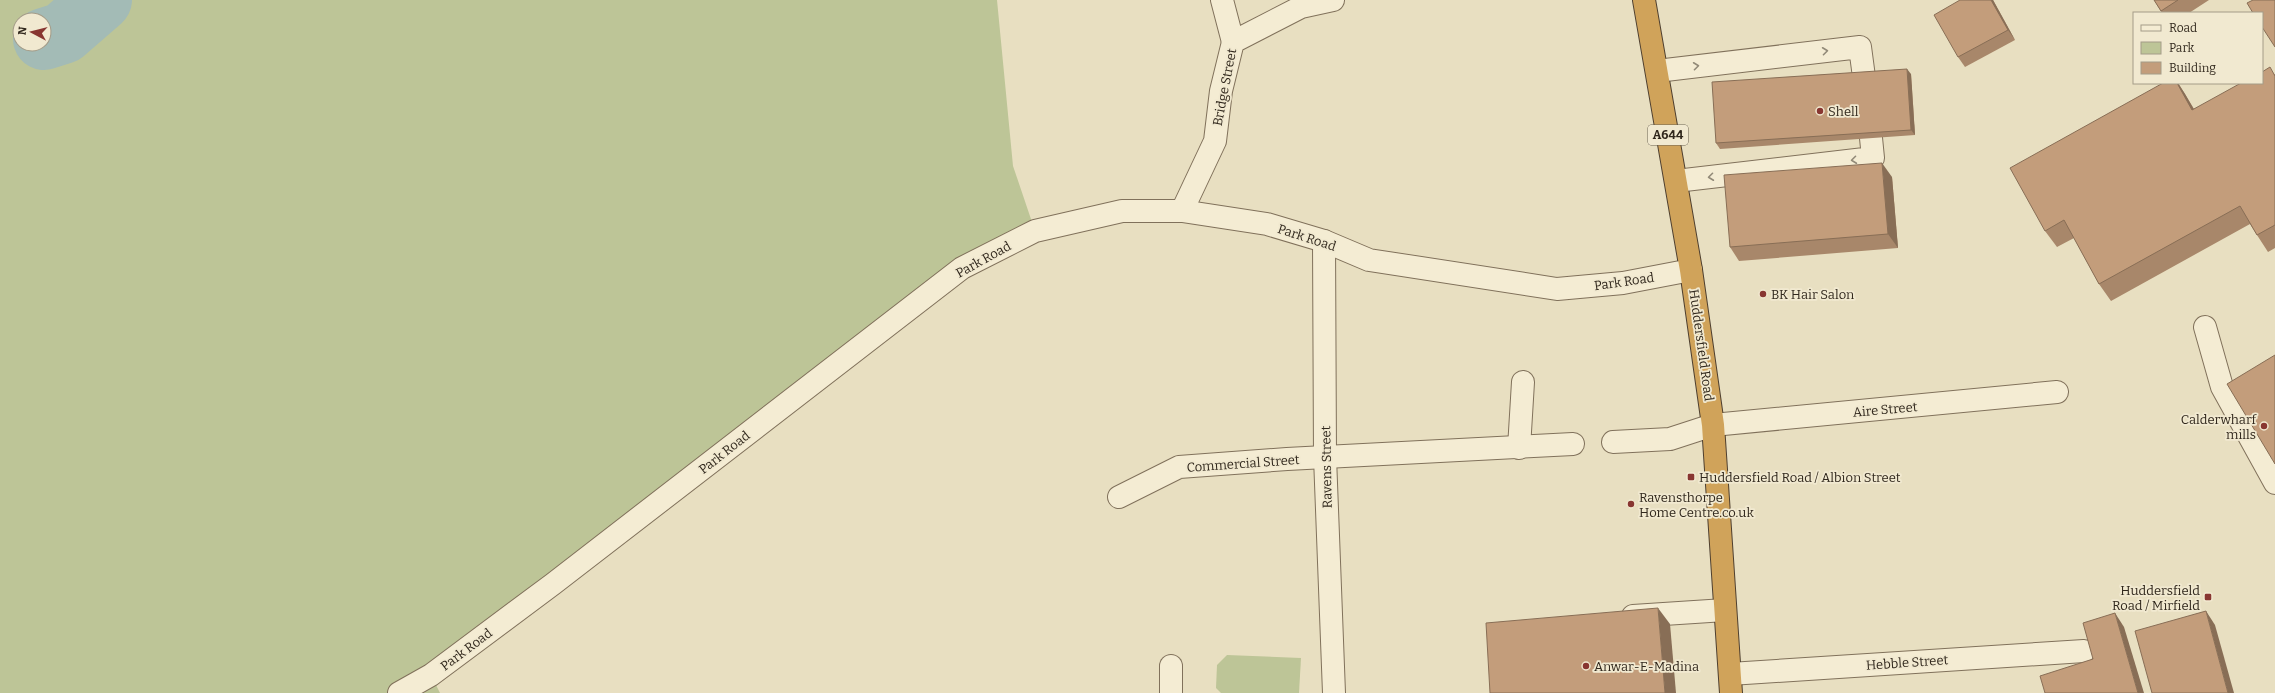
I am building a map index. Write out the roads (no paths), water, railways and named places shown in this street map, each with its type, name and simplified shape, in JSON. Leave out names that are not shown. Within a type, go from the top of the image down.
[{"type":"highway","name":"Huddersfield Road","points":[[1644,0],[1691,270],[1713,426],[1730,683]]},
{"type":"street","points":[[1222,0],[1233,42]]},
{"type":"street","name":"Bridge Street","points":[[1182,210],[1215,141],[1221,91],[1233,42],[1301,7],[1333,0]]},
{"type":"street","points":[[1657,71],[1860,47],[1864,78]]},
{"type":"street","points":[[1676,181],[1873,158],[1871,138]]},
{"type":"street","name":"Park Road","points":[[399,693],[431,674],[553,584],[962,268],[1035,231],[1122,211],[1182,210],[1267,224],[1324,241],[1369,260],[1557,289],[1623,283],[1691,270]]},
{"type":"street","name":"Ravens Street","points":[[1324,241],[1325,458],[1334,693]]},
{"type":"street","points":[[2205,327],[2222,387],[2275,482]]},
{"type":"street","points":[[1519,448],[1523,382]]},
{"type":"street","name":"Aire Street","points":[[1713,426],[2057,392]]},
{"type":"street","points":[[1613,442],[1670,439],[1713,426]]},
{"type":"street","name":"Commercial Street","points":[[1119,497],[1179,467],[1573,444]]},
{"type":"street","points":[[1616,617],[1725,610]]},
{"type":"street","name":"Hebble Street","points":[[1730,683],[2084,651]]},
{"type":"street","points":[[1170,666],[1171,693]]},
{"type":"waterway","points":[[52,36],[63,33],[101,0]]},
{"type":"place","name":"Shell","points":[[1820,111]]},
{"type":"place","name":"BK Hair Salon","points":[[1763,294]]},
{"type":"place","name":"Calderwharf mills","points":[[2264,426]]},
{"type":"place","name":"Huddersfield Road / Albion Street","points":[[1691,477]]},
{"type":"place","name":"Ravensthorpe Home Centre.co.uk","points":[[1631,504]]},
{"type":"place","name":"Huddersfield Road / Mirfield","points":[[2208,597]]},
{"type":"place","name":"Anwar-E-Madina","points":[[1586,666]]}]
